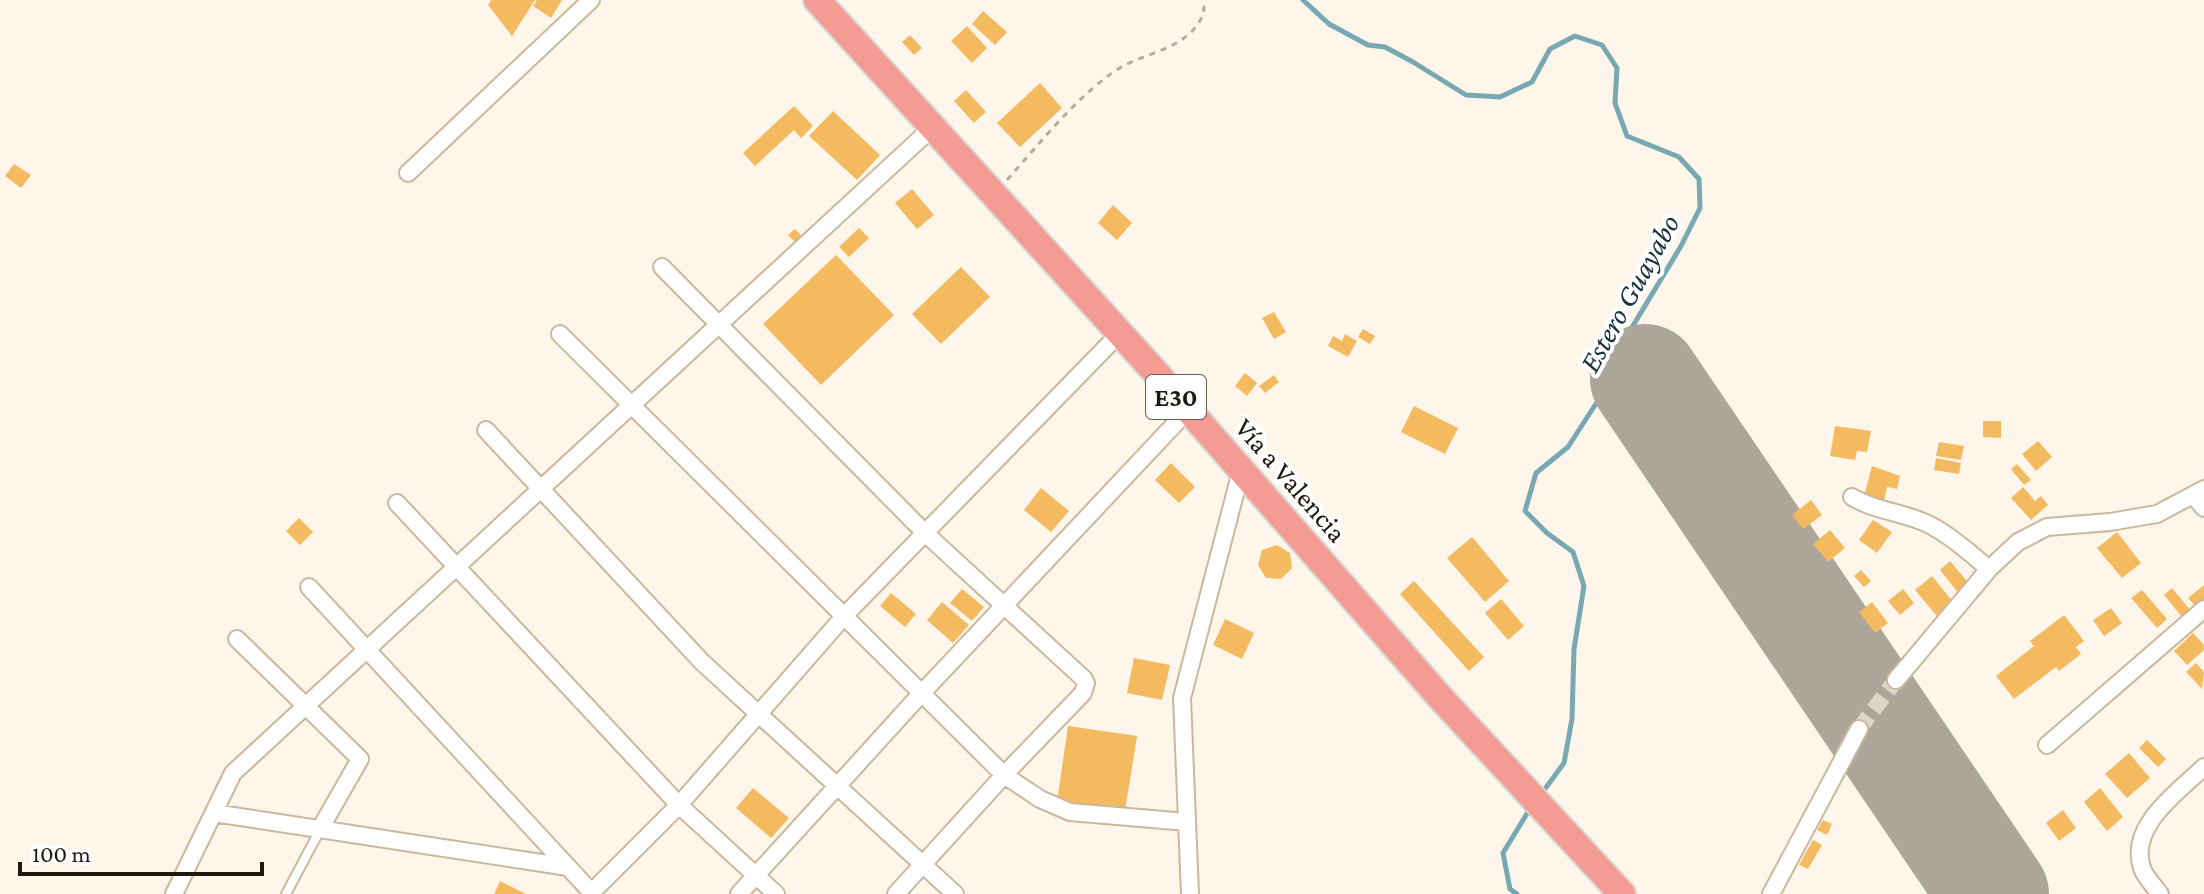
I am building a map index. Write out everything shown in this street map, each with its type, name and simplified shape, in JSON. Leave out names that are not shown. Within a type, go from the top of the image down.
[{"type":"highway","name":"Vía a Valencia","points":[[817,0],[1120,333],[1438,695],[1622,894]]},
{"type":"street","points":[[408,173],[591,0]]},
{"type":"street","points":[[174,894],[233,773],[933,127]]},
{"type":"street","points":[[662,267],[925,533],[1086,683],[1083,693],[896,894]]},
{"type":"street","points":[[309,587],[592,894],[679,805],[843,617],[1120,333]]},
{"type":"street","points":[[560,334],[920,695],[1004,775],[1040,799],[1070,812],[1187,822]]},
{"type":"street","points":[[739,894],[920,695],[1188,410]]},
{"type":"street","points":[[486,430],[702,662],[955,894]]},
{"type":"street","points":[[1190,894],[1182,698],[1241,471]]},
{"type":"street","points":[[1852,497],[1866,506],[1930,525],[1989,569]]},
{"type":"street","points":[[1896,680],[1989,569],[2018,542],[2047,527],[2110,522],[2157,514],[2200,497]]},
{"type":"street","points":[[397,503],[679,805],[776,894]]},
{"type":"street","points":[[2047,745],[2204,609]]},
{"type":"street","points":[[237,639],[360,759],[320,829]]},
{"type":"street","points":[[1771,894],[1859,729]]},
{"type":"street","points":[[2160,894],[2142,869],[2140,851],[2146,830],[2156,812],[2204,767]]},
{"type":"street","points":[[214,813],[568,867]]},
{"type":"street","points":[[174,894],[180,889],[194,894]]},
{"type":"lane","points":[[286,894],[320,829]]},
{"type":"path","points":[[994,195],[1061,120],[1114,71],[1194,30],[1202,17],[1204,0]]},
{"type":"building","points":[[491,0],[535,0],[512,36],[488,5]]},
{"type":"building","points":[[537,0],[562,0],[551,18],[533,6]]},
{"type":"building","points":[[983,11],[1007,32],[995,45],[972,24]]},
{"type":"building","points":[[967,26],[987,48],[972,63],[951,41]]},
{"type":"building","points":[[910,35],[922,48],[914,55],[902,42]]},
{"type":"building","points":[[1040,83],[1062,108],[1020,147],[997,123]]},
{"type":"building","points":[[966,90],[986,112],[974,123],[954,101]]},
{"type":"building","points":[[794,106],[813,126],[801,138],[794,130],[755,166],[743,153]]},
{"type":"building","points":[[833,111],[880,155],[857,180],[809,136]]},
{"type":"building","points":[[14,164],[31,175],[21,188],[5,176]]},
{"type":"building","points":[[912,189],[934,215],[917,229],[895,203]]},
{"type":"building","points":[[1113,205],[1132,223],[1117,240],[1098,223]]},
{"type":"building","points":[[859,228],[869,238],[849,257],[839,247]]},
{"type":"building","points":[[795,229],[804,238],[798,245],[788,235]]},
{"type":"building","points":[[836,255],[894,315],[821,385],[763,324]]},
{"type":"building","points":[[961,267],[990,297],[941,344],[912,314]]},
{"type":"building","points":[[1274,312],[1286,332],[1274,339],[1262,318]]},
{"type":"building","points":[[1363,329],[1375,336],[1370,344],[1358,337]]},
{"type":"building","points":[[1345,334],[1357,341],[1348,357],[1328,346],[1333,336],[1342,341]]},
{"type":"building","points":[[1245,373],[1257,383],[1247,396],[1235,386]]},
{"type":"building","points":[[1274,375],[1279,382],[1265,393],[1259,386]]},
{"type":"building","points":[[1414,406],[1458,428],[1445,454],[1401,432]]},
{"type":"building","points":[[1983,421],[2001,421],[2001,438],[1983,437]]},
{"type":"building","points":[[1835,426],[1871,431],[1867,452],[1857,451],[1855,460],[1830,456]]},
{"type":"building","points":[[2038,441],[2052,457],[2036,471],[2022,454]]},
{"type":"building","points":[[1939,442],[1964,446],[1961,460],[1936,456]]},
{"type":"building","points":[[1936,458],[1961,463],[1959,474],[1934,470]]},
{"type":"building","points":[[1171,463],[1195,487],[1179,503],[1155,480]]},
{"type":"building","points":[[2017,464],[2031,480],[2024,485],[2011,469]]},
{"type":"building","points":[[1872,466],[1900,476],[1897,489],[1887,487],[1884,501],[1864,496]]},
{"type":"building","points":[[2023,487],[2035,501],[2041,496],[2048,505],[2031,520],[2011,498]]},
{"type":"building","points":[[1041,488],[1069,511],[1051,532],[1024,510]]},
{"type":"building","points":[[1811,500],[1822,515],[1803,529],[1792,515]]},
{"type":"building","points":[[299,518],[313,532],[300,545],[286,531]]},
{"type":"building","points":[[1873,520],[1892,532],[1877,553],[1859,540]]},
{"type":"building","points":[[1830,530],[1845,548],[1828,562],[1813,544]]},
{"type":"building","points":[[2117,532],[2141,563],[2122,578],[2097,548]]},
{"type":"building","points":[[1472,537],[1509,581],[1485,602],[1447,558]]},
{"type":"building","points":[[1277,545],[1290,553],[1292,568],[1281,579],[1266,578],[1258,565],[1262,550]]},
{"type":"building","points":[[1950,561],[1971,586],[1960,595],[1940,570]]},
{"type":"building","points":[[1861,570],[1871,581],[1864,587],[1854,576]]},
{"type":"building","points":[[1932,576],[1953,602],[1937,616],[1915,590]]},
{"type":"building","points":[[1414,581],[1484,657],[1469,671],[1400,594]]},
{"type":"building","points":[[2204,585],[2204,600],[2196,607],[2188,598]]},
{"type":"building","points":[[2172,588],[2191,611],[2182,617],[2164,595]]},
{"type":"building","points":[[962,589],[984,607],[972,621],[950,603]]},
{"type":"building","points":[[1903,589],[1914,603],[1900,615],[1888,601]]},
{"type":"building","points":[[2142,590],[2167,619],[2157,628],[2131,598]]},
{"type":"building","points":[[891,593],[916,614],[905,627],[880,606]]},
{"type":"building","points":[[1501,599],[1524,626],[1508,640],[1485,613]]},
{"type":"building","points":[[942,602],[969,625],[953,643],[927,620]]},
{"type":"building","points":[[1872,602],[1888,623],[1875,633],[1859,612]]},
{"type":"building","points":[[2111,608],[2122,623],[2104,636],[2093,620]]},
{"type":"building","points":[[2064,615],[2084,641],[2076,647],[2081,654],[2059,671],[2056,667],[2014,699],[1996,676],[2034,646],[2030,641]]},
{"type":"building","points":[[1225,619],[1254,633],[1242,659],[1213,645]]},
{"type":"building","points":[[2193,633],[2204,645],[2204,650],[2187,665],[2174,651]]},
{"type":"building","points":[[1134,658],[1170,665],[1162,700],[1127,693]]},
{"type":"building","points":[[2196,663],[2204,672],[2202,689],[2186,672]]},
{"type":"building","points":[[1068,726],[1137,736],[1125,811],[1057,802]]},
{"type":"building","points":[[2147,740],[2166,759],[2158,767],[2139,748]]},
{"type":"building","points":[[2129,753],[2150,778],[2127,798],[2105,774]]},
{"type":"building","points":[[753,788],[789,818],[771,838],[736,808]]},
{"type":"building","points":[[2100,788],[2123,817],[2107,831],[2084,802]]},
{"type":"building","points":[[2063,810],[2076,828],[2059,841],[2046,823]]},
{"type":"building","points":[[1823,820],[1832,824],[1827,835],[1817,830]]},
{"type":"building","points":[[1813,840],[1822,845],[1808,869],[1799,865]]},
{"type":"building","points":[[500,881],[526,894],[494,894]]},
{"type":"waterway","name":"Estero Guayabo","points":[[1303,0],[1329,24],[1368,45],[1385,47],[1466,95],[1500,97],[1532,82],[1550,49],[1575,36],[1602,45],[1617,68],[1615,103],[1627,136],[1679,157],[1699,179],[1700,208],[1681,246],[1622,344],[1599,399],[1568,447],[1536,473],[1525,511],[1547,533],[1573,552],[1584,586],[1574,649],[1572,719],[1564,763],[1542,793]]},
{"type":"waterway","name":"Estero Guayabo","points":[[1517,894],[1510,889],[1503,853],[1531,807]]},
{"type":"runway","points":[[1645,379],[1994,894]]},
{"type":"tunnel","points":[[1859,729],[1896,680]]}]
